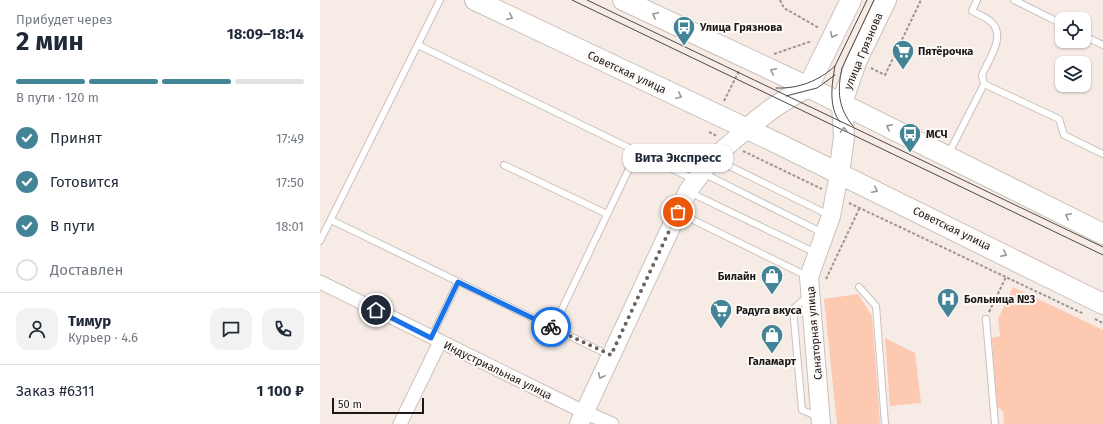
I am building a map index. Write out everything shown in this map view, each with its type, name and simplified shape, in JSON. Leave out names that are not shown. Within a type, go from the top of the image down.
[{"type":"main road","name":"Советская улица","points":[[475,0],[800,154],[841,165],[1103,304]]},
{"type":"main road","points":[[623,0],[842,103],[1103,234]]},
{"type":"main road","points":[[581,418],[678,212],[695,181],[713,158],[763,114],[781,101],[808,87],[850,0]]},
{"type":"main road","name":"улица Грязнова","points":[[842,103],[856,62],[886,0]]},
{"type":"main road","points":[[841,165],[844,137],[842,103]]},
{"type":"main road","name":"Санаторная улица","points":[[821,421],[810,286],[817,254],[831,216],[841,165]]},
{"type":"street","name":"Индустриальная улица","points":[[320,282],[436,340],[581,418],[612,424]]},
{"type":"street","points":[[400,424],[436,340]]},
{"type":"lane","points":[[320,241],[440,0]]},
{"type":"lane","points":[[947,156],[984,84],[982,75],[998,40],[996,30],[992,22],[972,11],[977,0]]},
{"type":"lane","points":[[1014,0],[1055,20]]},
{"type":"lane","points":[[1091,39],[1103,45]]},
{"type":"lane","points":[[418,45],[695,181],[817,254]]},
{"type":"lane","points":[[984,84],[1059,119],[1064,135],[1103,154]]},
{"type":"lane","points":[[553,328],[637,152]]},
{"type":"lane","points":[[713,158],[831,216]]},
{"type":"lane","points":[[504,165],[607,214]]},
{"type":"lane","points":[[695,181],[825,233]]},
{"type":"lane","points":[[678,212],[810,286]]},
{"type":"lane","points":[[331,220],[611,355]]},
{"type":"lane","points":[[436,340],[458,282]]},
{"type":"lane","points":[[858,286],[876,306],[885,424]]},
{"type":"lane","points":[[986,319],[996,424]]},
{"type":"path","points":[[780,0],[784,8],[819,28]]},
{"type":"path","points":[[773,54],[813,41]]},
{"type":"path","points":[[721,106],[741,68]]},
{"type":"path","points":[[709,132],[835,196],[1103,323]]},
{"type":"path","points":[[810,286],[821,287],[860,208]]},
{"type":"path","points":[[986,319],[1006,277]]},
{"type":"shaded area","points":[[1013,287],[1103,330],[1103,424],[1004,424],[1003,411],[997,407],[992,338],[1000,336],[998,319]]},
{"type":"shaded area","points":[[858,294],[872,316],[880,424],[837,424],[824,299]]},
{"type":"shaded area","points":[[885,338],[915,353],[921,403],[890,406]]},
{"type":"tram line","points":[[572,0],[1103,255]]},
{"type":"tram line","points":[[587,0],[1103,247]]},
{"type":"tram line","points":[[840,122],[836,116],[832,102],[832,87],[835,66],[867,0]]},
{"type":"tram line","points":[[853,126],[844,113],[840,99],[840,76],[842,68],[874,0]]},
{"type":"tram line","points":[[776,88],[792,87],[808,83],[822,76],[835,66]]},
{"type":"tram line","points":[[786,96],[817,88],[835,75]]},
{"type":"way so far","points":[[551,327],[611,355],[678,212]]},
{"type":"place","name":"Улица Грязнова","points":[[684,46]]},
{"type":"place","name":"Пятёрочка","points":[[903,70]]},
{"type":"place","name":"МСЧ","points":[[910,154]]},
{"type":"place","name":"Вита Экспресс","points":[[678,212]]},
{"type":"place","name":"Билайн","points":[[772,296]]},
{"type":"place","name":"Больница №3","points":[[948,318]]},
{"type":"place","name":"Радуга вкуса","points":[[721,330]]},
{"type":"place","name":"Галамарт","points":[[772,354]]},
{"type":"route","points":[[376,310],[431,338],[458,282],[551,327]]}]
